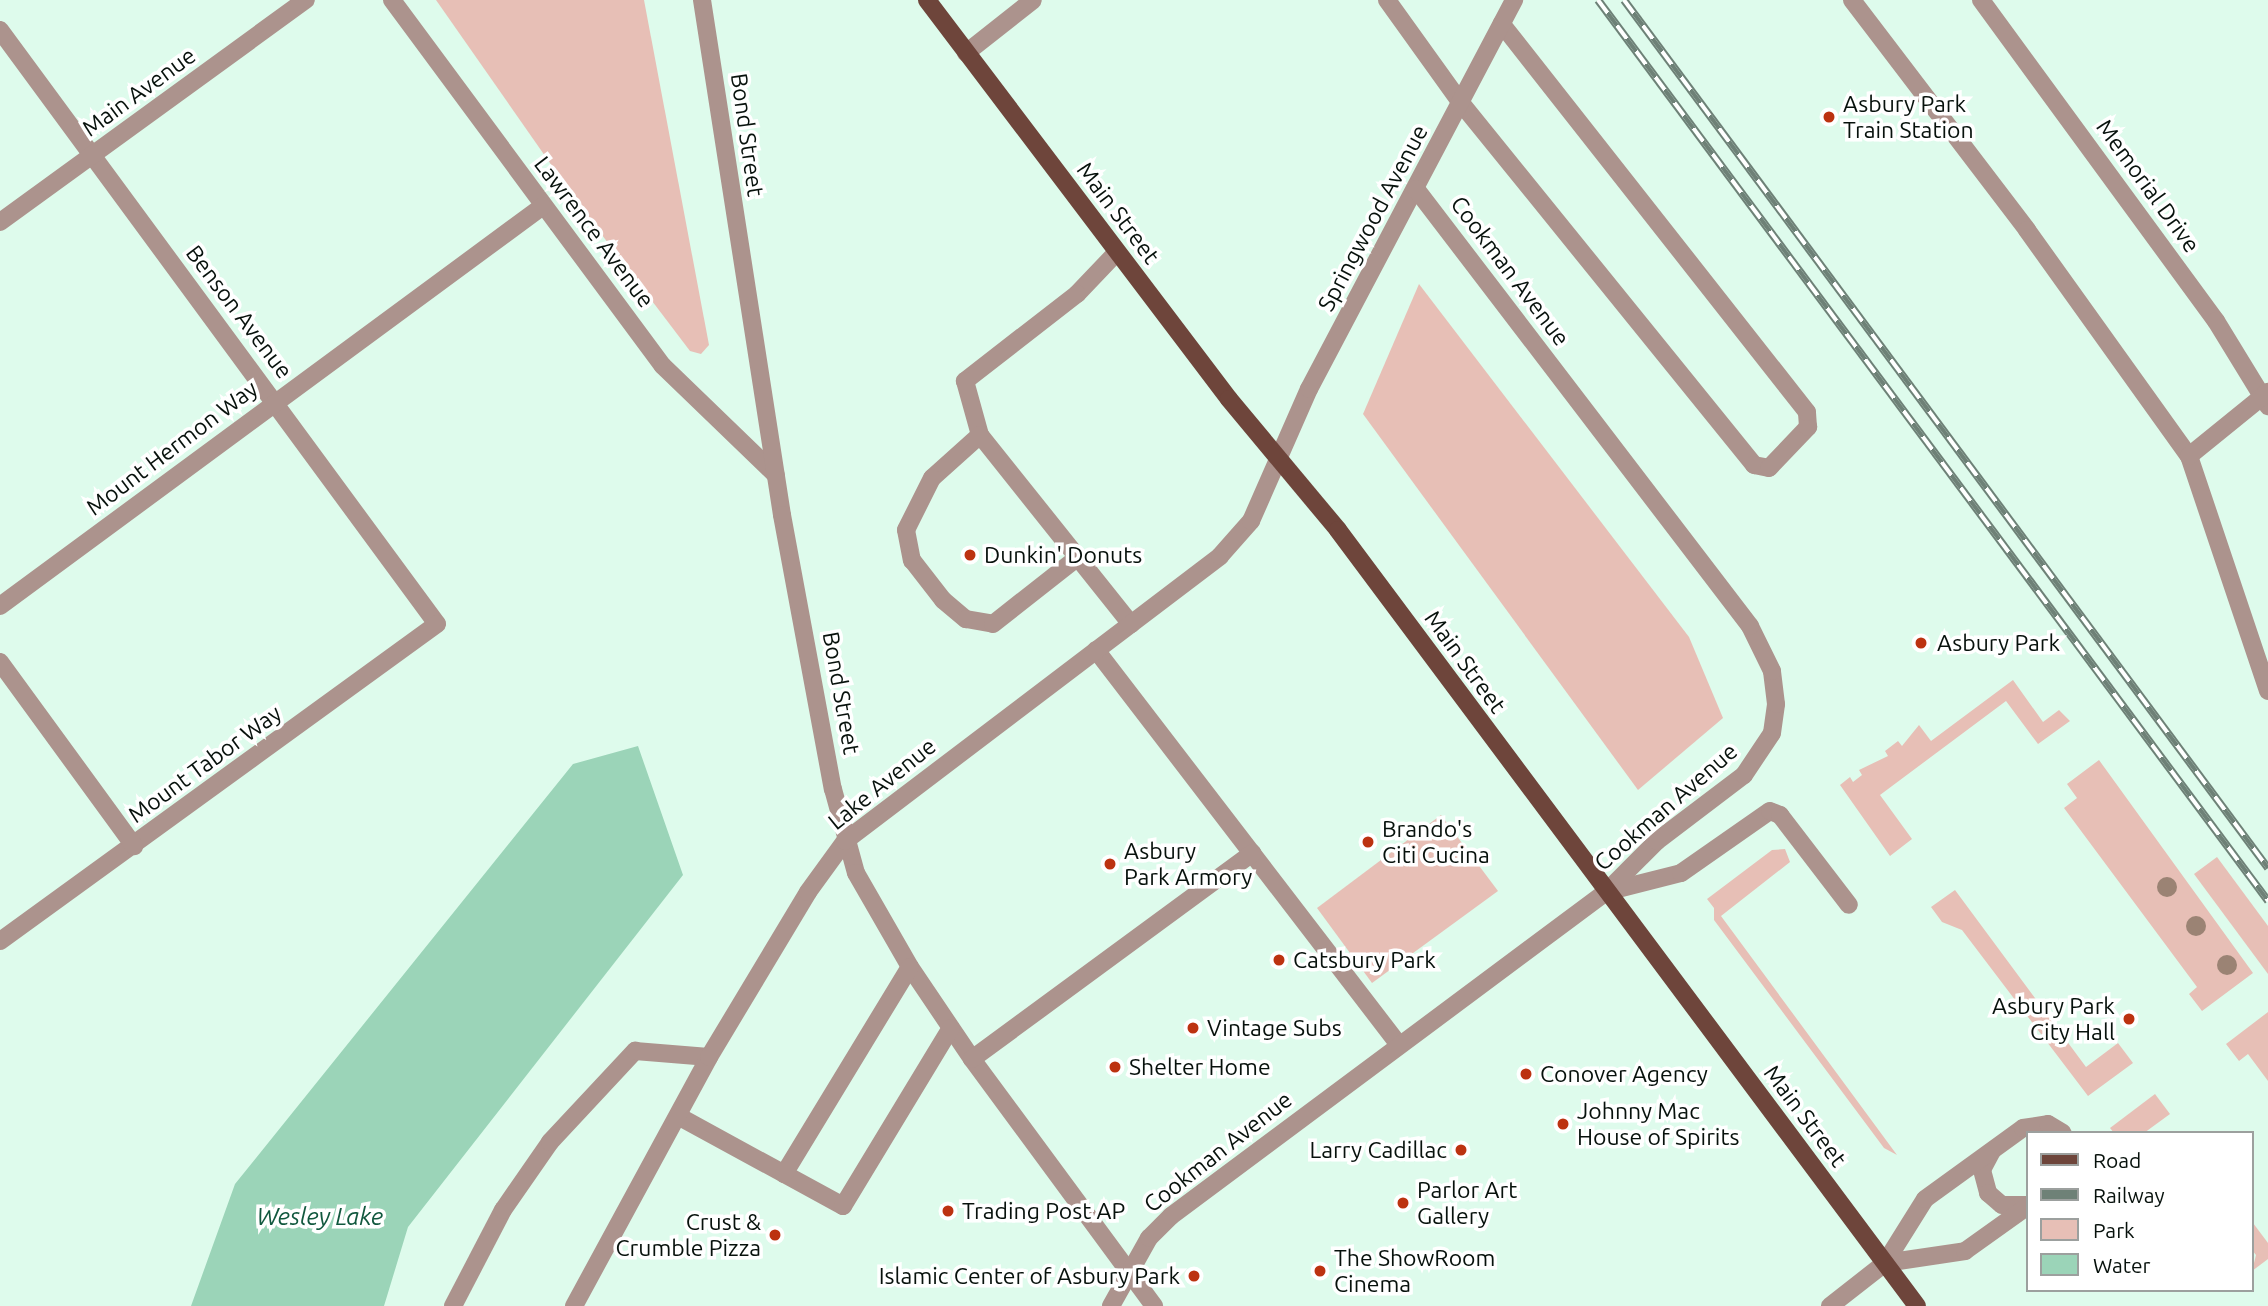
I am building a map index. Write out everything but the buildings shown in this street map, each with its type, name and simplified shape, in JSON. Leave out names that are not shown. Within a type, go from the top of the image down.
[{"type":"main road","name":"Main Street","points":[[927,0],[1117,252],[1280,461],[1338,530],[1917,1306]]},
{"type":"street","name":"Main Avenue","points":[[0,222],[306,0]]},
{"type":"street","name":"Lawrence Avenue","points":[[393,0],[663,366],[776,475]]},
{"type":"street","name":"Bond Street","points":[[702,0],[776,475],[845,841],[856,873],[910,967],[972,1059],[1154,1306]]},
{"type":"street","points":[[967,53],[1033,0]]},
{"type":"street","points":[[1387,0],[1461,103],[1754,465],[1769,468],[1808,427],[1807,412],[1502,24]]},
{"type":"street","name":"Springwood Avenue","points":[[1280,461],[1309,389],[1514,0]]},
{"type":"street","points":[[1852,0],[2027,230],[2189,456],[2268,691]]},
{"type":"street","name":"Memorial Drive","points":[[1981,0],[2217,321],[2266,398]]},
{"type":"street","name":"Benson Avenue","points":[[0,30],[276,401],[437,624]]},
{"type":"street","name":"Cookman Avenue","points":[[1111,1306],[1149,1238],[1171,1216],[1606,891],[1657,841],[1757,762],[1775,719],[1772,671],[1750,626],[1416,189]]},
{"type":"street","name":"Mount Hermon Way","points":[[0,606],[543,206]]},
{"type":"street","points":[[1117,252],[1077,294],[965,381],[980,435],[1131,624]]},
{"type":"street","points":[[2189,456],[2266,398]]},
{"type":"street","points":[[980,435],[932,478],[906,530],[912,560],[943,600],[966,619],[993,624],[1078,557]]},
{"type":"street","name":"Lake Avenue","points":[[574,1306],[709,1057],[808,892],[845,841],[1220,556],[1238,537],[1280,461]]},
{"type":"street","name":"Mount Tabor Way","points":[[0,941],[437,624]]},
{"type":"street","points":[[1096,650],[1398,1044]]},
{"type":"street","points":[[0,662],[134,846]]},
{"type":"street","points":[[1606,891],[1681,873],[1770,811],[1780,815],[1849,905]]},
{"type":"street","points":[[972,1059],[1252,853]]},
{"type":"street","points":[[784,1174],[910,967]]},
{"type":"street","points":[[678,1116],[843,1206],[951,1028]]},
{"type":"street","points":[[453,1306],[503,1210],[550,1142],[635,1051],[709,1057]]},
{"type":"street","points":[[1830,1306],[1885,1263],[1925,1199],[2033,1124],[2048,1124],[2060,1131]]},
{"type":"street","points":[[1994,1149],[1982,1170],[1988,1193],[2002,1205],[2026,1205]]},
{"type":"street","points":[[1885,1263],[1965,1251],[2026,1206]]},
{"type":"green space","points":[[436,0],[644,0],[709,345],[701,354],[690,351],[580,206]]},
{"type":"green space","points":[[1419,284],[1689,637],[1723,718],[1638,790],[1363,414]]},
{"type":"green space","points":[[2013,680],[2043,722],[2059,710],[2070,721],[2038,744],[2006,701],[1880,795],[1912,839],[1890,856],[1840,785],[1850,777],[1853,782],[1862,775],[1859,770],[1888,756],[1885,751],[1898,741],[1902,746],[1919,725],[1931,741]]},
{"type":"green space","points":[[2099,760],[2253,973],[2202,1011],[2189,994],[2197,987],[2064,808],[2077,798],[2067,784]]},
{"type":"green space","points":[[1441,815],[1498,891],[1372,983],[1317,908]]},
{"type":"green space","points":[[1785,849],[1790,862],[1721,916],[1897,1155],[1884,1148],[1714,920],[1714,908],[1707,899],[1772,850]]},
{"type":"green space","points":[[2217,857],[2268,926],[2268,974],[2194,874]]},
{"type":"green space","points":[[1955,890],[2086,1067],[2118,1043],[2133,1063],[2088,1096],[1962,930],[1942,922],[1931,907]]},
{"type":"green space","points":[[2268,1012],[2268,1081],[2248,1054],[2239,1061],[2226,1044]]},
{"type":"green space","points":[[2155,1094],[2170,1114],[2147,1131],[2112,1131],[2110,1128]]},
{"type":"green space","points":[[2254,1224],[2268,1243],[2268,1259],[2254,1270]]},
{"type":"water","name":"Wesley Lake","points":[[638,746],[683,875],[408,1227],[384,1306],[191,1306],[235,1184],[573,764]]},
{"type":"railway","points":[[1598,0],[2268,901]]},
{"type":"railway","points":[[1624,0],[2268,868]]},
{"type":"place","name":"Asbury Park Train Station","points":[[1829,117]]},
{"type":"place","name":"Dunkin' Donuts","points":[[970,555]]},
{"type":"place","name":"Asbury Park","points":[[1921,643]]},
{"type":"place","name":"Brando's Citi Cucina","points":[[1368,842]]},
{"type":"place","name":"Asbury Park Armory","points":[[1110,864]]},
{"type":"place","name":"Catsbury Park","points":[[1279,960]]},
{"type":"place","name":"Asbury Park City Hall","points":[[2129,1019]]},
{"type":"place","name":"Vintage Subs","points":[[1193,1028]]},
{"type":"place","name":"Shelter Home","points":[[1115,1067]]},
{"type":"place","name":"Conover Agency","points":[[1526,1074]]},
{"type":"place","name":"Johnny Mac House of Spirits","points":[[1563,1124]]},
{"type":"place","name":"Larry Cadillac","points":[[1461,1150]]},
{"type":"place","name":"Parlor Art Gallery","points":[[1403,1203]]},
{"type":"place","name":"Trading Post AP","points":[[948,1211]]},
{"type":"place","name":"Crust & Crumble Pizza","points":[[775,1235]]},
{"type":"place","name":"The ShowRoom Cinema","points":[[1320,1271]]},
{"type":"place","name":"Islamic Center of Asbury Park","points":[[1194,1276]]}]
